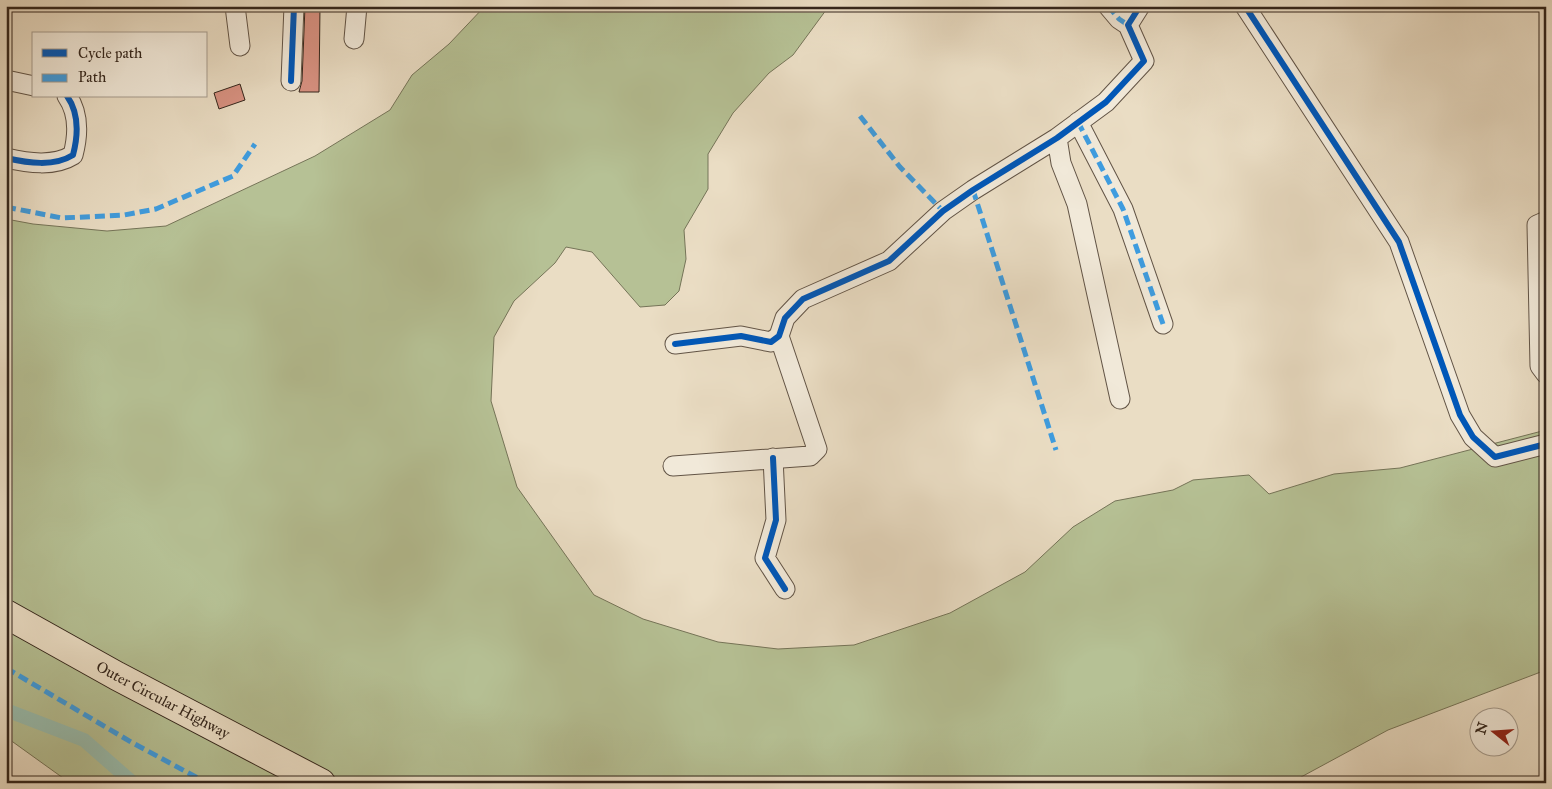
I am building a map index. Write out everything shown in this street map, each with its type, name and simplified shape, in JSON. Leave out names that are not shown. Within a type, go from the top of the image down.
[{"type":"highway","name":"Outer Circular Highway","points":[[6,614],[117,676],[321,783]]},
{"type":"highway","name":"Outer Circular Highway","points":[[6,634],[109,692],[283,783]]},
{"type":"street","points":[[235,6],[240,46]]},
{"type":"street","points":[[291,81],[294,6]]},
{"type":"street","points":[[354,39],[357,6]]},
{"type":"street","points":[[675,344],[741,336],[771,342],[779,336],[785,318],[803,299],[889,261],[943,211],[973,190],[1057,138],[1106,102],[1144,61],[1128,25],[1119,19],[1108,6]]},
{"type":"street","points":[[1128,25],[1140,6]]},
{"type":"street","points":[[1245,6],[1399,242],[1460,415],[1473,437],[1495,457],[1546,444]]},
{"type":"street","points":[[6,80],[32,86]]},
{"type":"street","points":[[6,158],[47,163],[63,161],[73,155],[77,138],[75,115],[69,98]]},
{"type":"street","points":[[1078,122],[1123,209],[1163,324]]},
{"type":"street","points":[[1057,138],[1061,163],[1077,204],[1120,399]]},
{"type":"street","points":[[1546,221],[1537,225],[1540,366],[1546,374]]},
{"type":"street","points":[[673,466],[810,456],[817,449],[779,336]]},
{"type":"street","points":[[773,458],[776,520],[765,558],[785,589]]},
{"type":"green space","points":[[485,6],[829,6],[793,55],[769,73],[733,113],[708,154],[708,189],[684,230],[686,259],[679,291],[665,305],[640,307],[592,252],[566,247],[555,263],[514,301],[494,337],[491,401],[517,487],[594,595],[643,619],[718,642],[778,649],[854,645],[950,613],[1025,572],[1073,527],[1115,501],[1173,490],[1193,480],[1249,475],[1269,494],[1334,474],[1400,468],[1546,430],[1546,670],[1388,730],[1290,783],[70,783],[6,737],[6,219],[33,224],[107,231],[166,226],[315,156],[390,110],[412,75],[449,44]]},
{"type":"building","points":[[305,6],[320,6],[319,92],[299,92],[302,81]]},
{"type":"building","points":[[240,84],[245,100],[219,109],[214,93]]},
{"type":"waterway","points":[[6,710],[84,740],[133,783]]},
{"type":"marked path","points":[[1108,6],[1119,19],[1128,25]]},
{"type":"marked path","points":[[860,116],[900,167],[943,211]]},
{"type":"marked path","points":[[1078,122],[1123,209],[1163,324]]},
{"type":"marked path","points":[[6,207],[62,218],[124,215],[156,209],[233,176],[255,144]]},
{"type":"marked path","points":[[973,190],[1056,450]]},
{"type":"marked path","points":[[6,668],[131,742],[207,783]]},
{"type":"cycle path","points":[[291,81],[294,6]]},
{"type":"cycle path","points":[[675,344],[741,336],[771,342],[779,336],[785,318],[803,299],[889,261],[943,211],[973,190],[1057,138],[1106,102],[1144,61],[1128,25],[1140,6]]},
{"type":"cycle path","points":[[1245,6],[1399,242],[1460,415],[1473,437],[1495,457],[1546,444]]},
{"type":"cycle path","points":[[6,158],[49,163],[66,159],[73,155],[76,125],[74,110],[68,98]]},
{"type":"cycle path","points":[[773,458],[776,520],[765,558],[785,589]]}]
